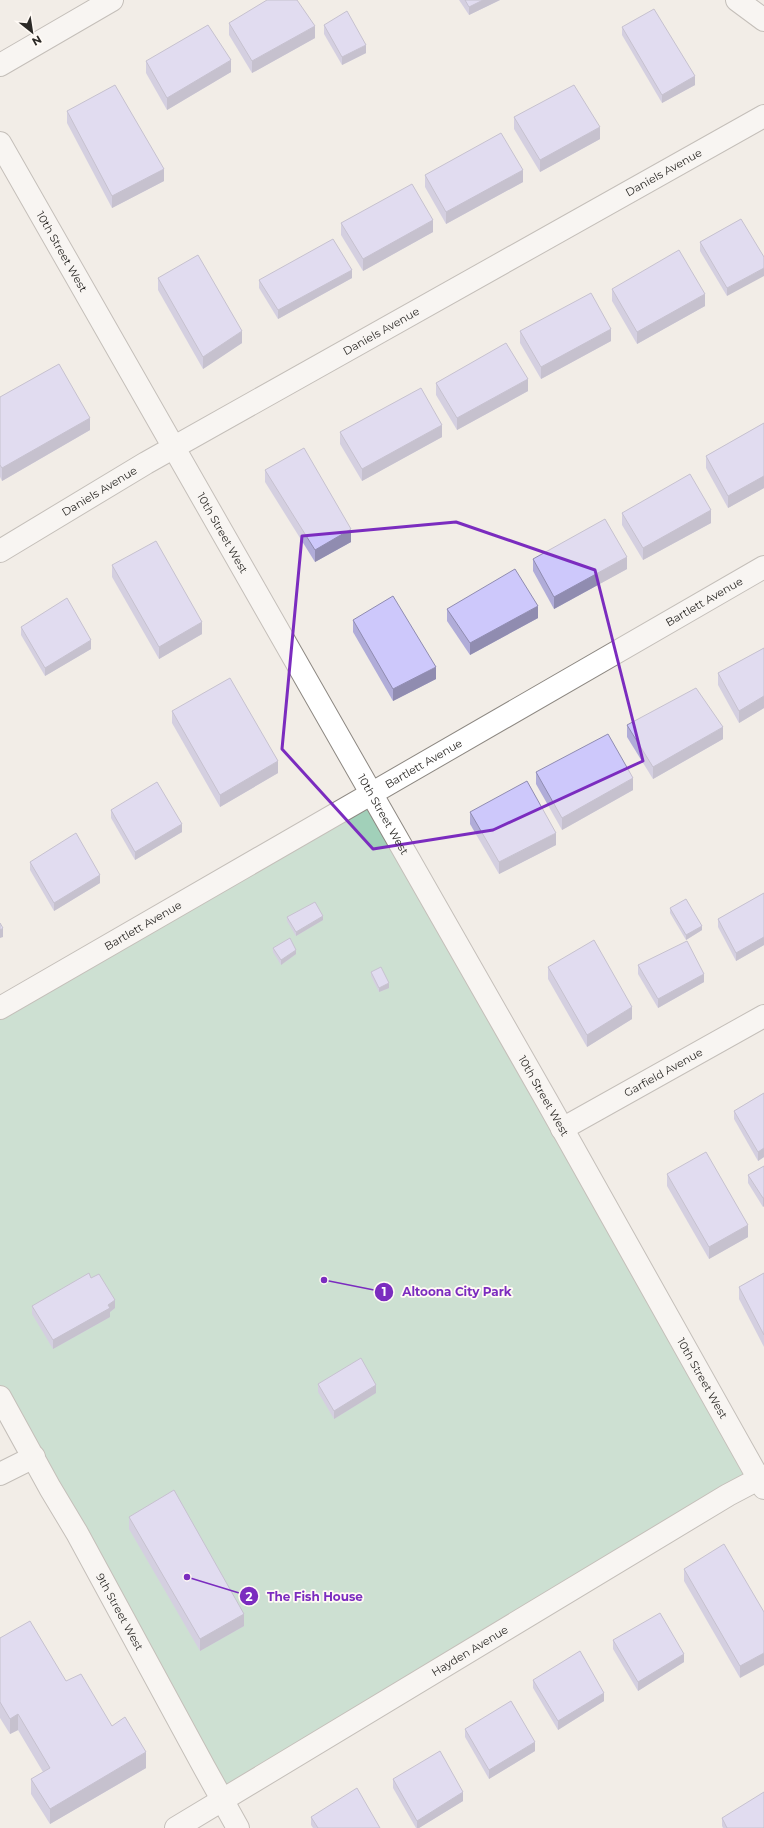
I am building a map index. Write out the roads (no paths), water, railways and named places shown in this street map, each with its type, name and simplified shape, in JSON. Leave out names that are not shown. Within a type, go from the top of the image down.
[{"type":"street","points":[[0,65],[112,0]]},
{"type":"street","points":[[737,0],[764,20]]},
{"type":"street","name":"Daniels Avenue","points":[[0,551],[175,448],[764,116]]},
{"type":"street","name":"10th Street West","points":[[0,143],[762,1481]]},
{"type":"street","name":"Bartlett Avenue","points":[[0,1008],[764,567]]},
{"type":"street","name":"Garfield Avenue","points":[[562,1129],[764,1016]]},
{"type":"street","name":"9th Street West","points":[[0,1397],[238,1828]]},
{"type":"street","points":[[0,1474],[34,1457]]},
{"type":"street","name":"Hayden Avenue","points":[[176,1828],[223,1801],[728,1494],[762,1481]]},
{"type":"place","name":"Altoona City Park","points":[[324,1280]]},
{"type":"place","name":"The Fish House","points":[[187,1577]]}]
